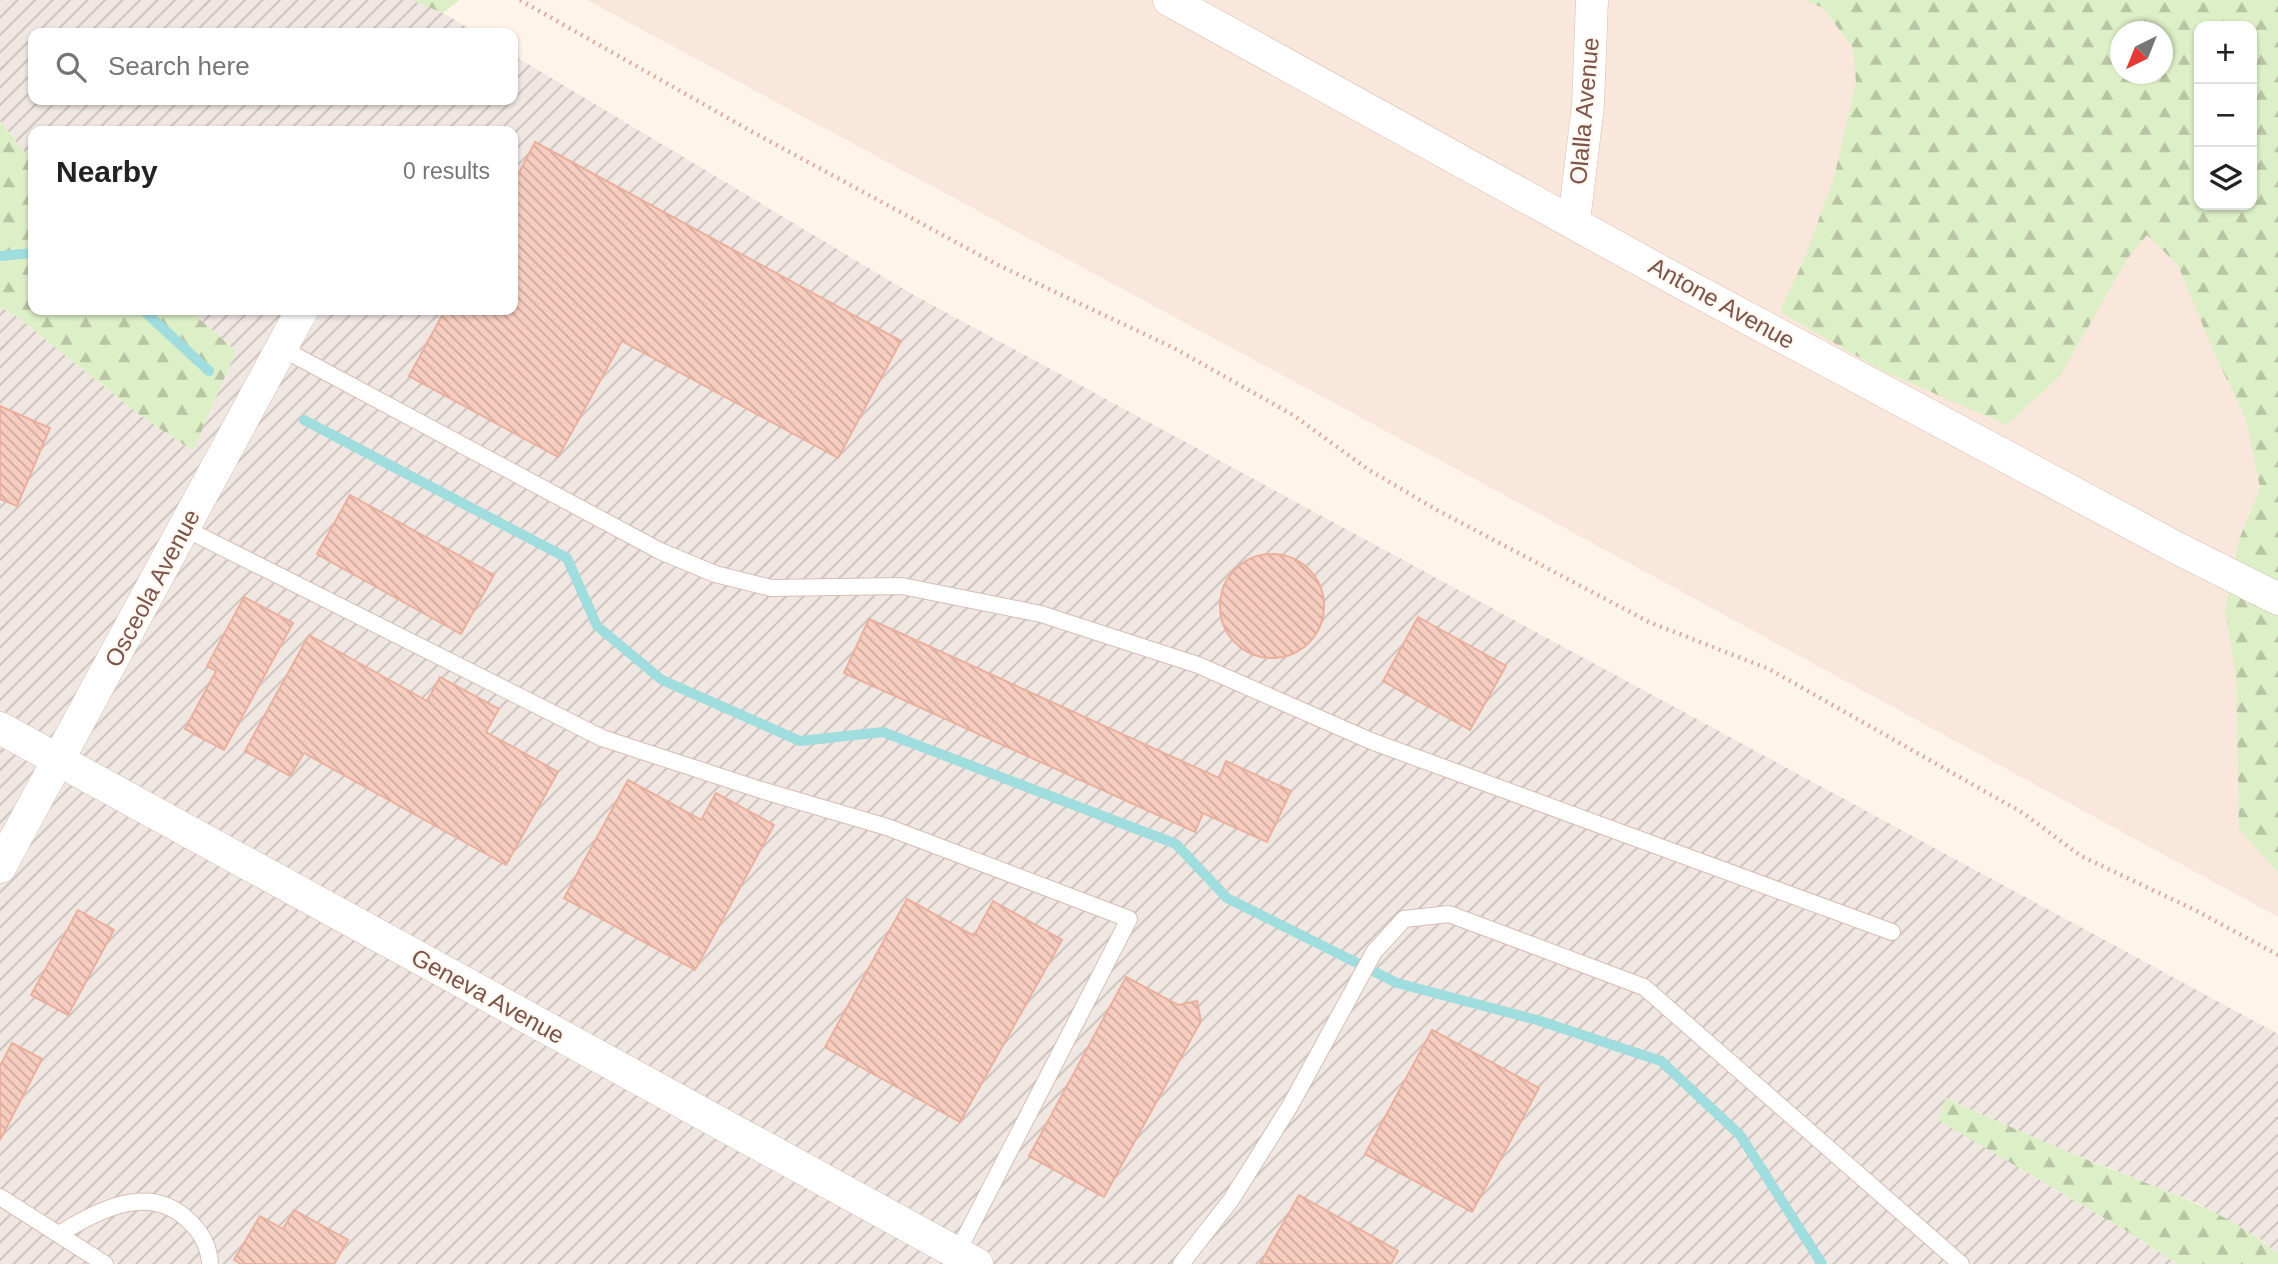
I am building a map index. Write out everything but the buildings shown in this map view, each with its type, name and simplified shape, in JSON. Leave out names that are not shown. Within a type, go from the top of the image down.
[{"type":"street","name":"Antone Avenue","points":[[1169,0],[1682,283],[2278,600]]},
{"type":"street","name":"Olalla Avenue","points":[[1574,222],[1588,105],[1592,0]]},
{"type":"street","name":"Osceola Avenue","points":[[0,867],[299,315]]},
{"type":"street","name":"Geneva Avenue","points":[[0,729],[967,1259]]},
{"type":"lane","points":[[281,348],[660,551],[715,574],[771,588],[902,586],[1041,614],[1198,665],[1371,741],[1892,932]]},
{"type":"lane","points":[[184,528],[602,738],[761,790],[887,827],[1129,919],[967,1259]]},
{"type":"lane","points":[[1181,1264],[1231,1200],[1290,1107],[1374,952],[1404,919],[1449,914],[1644,988],[1961,1264]]},
{"type":"lane","points":[[0,1197],[105,1264]]},
{"type":"lane","points":[[60,1234],[91,1214],[117,1205],[146,1201],[166,1205],[198,1229],[207,1247],[210,1264]]},
{"type":"path","points":[[520,0],[749,130],[986,258],[1174,348],[1293,415],[1369,470],[1437,510],[1649,622],[1769,669],[2023,813],[2081,856],[2197,911],[2278,955]]},
{"type":"shaded area","points":[[0,0],[411,0],[443,13],[468,28],[28,28],[28,105],[518,105],[518,58],[912,294],[2278,1034],[2278,1254],[2260,1239],[2197,1203],[2029,1136],[1946,1098],[1939,1120],[2178,1264],[0,1264],[0,307],[15,315],[140,415],[193,451],[236,351],[195,315],[518,315],[518,126],[28,126],[28,157],[0,121]]},
{"type":"shaded area","points":[[587,0],[2278,0],[2278,917],[1519,503]]},
{"type":"green space","points":[[411,0],[459,0],[443,13]]},
{"type":"green space","points":[[1805,0],[2278,0],[2278,873],[2239,829],[2236,676],[2225,610],[2239,540],[2260,488],[2247,422],[2213,350],[2178,265],[2147,235],[2127,259],[2060,376],[2007,425],[1885,372],[1780,312],[1805,257],[1834,178],[1856,82],[1853,48],[1823,8]]},
{"type":"green space","points":[[0,121],[28,157],[28,315],[195,315],[236,351],[193,451],[140,415],[15,315],[0,307]]},
{"type":"green space","points":[[1946,1098],[2215,1213],[2278,1254],[2278,1264],[2178,1264],[1938,1120]]},
{"type":"waterway","points":[[0,256],[28,253]]},
{"type":"waterway","points":[[148,315],[209,371]]},
{"type":"waterway","points":[[304,420],[567,558],[597,626],[662,680],[800,741],[883,732],[1176,844],[1227,898],[1397,983],[1537,1020],[1661,1061],[1740,1135],[1822,1264]]}]
